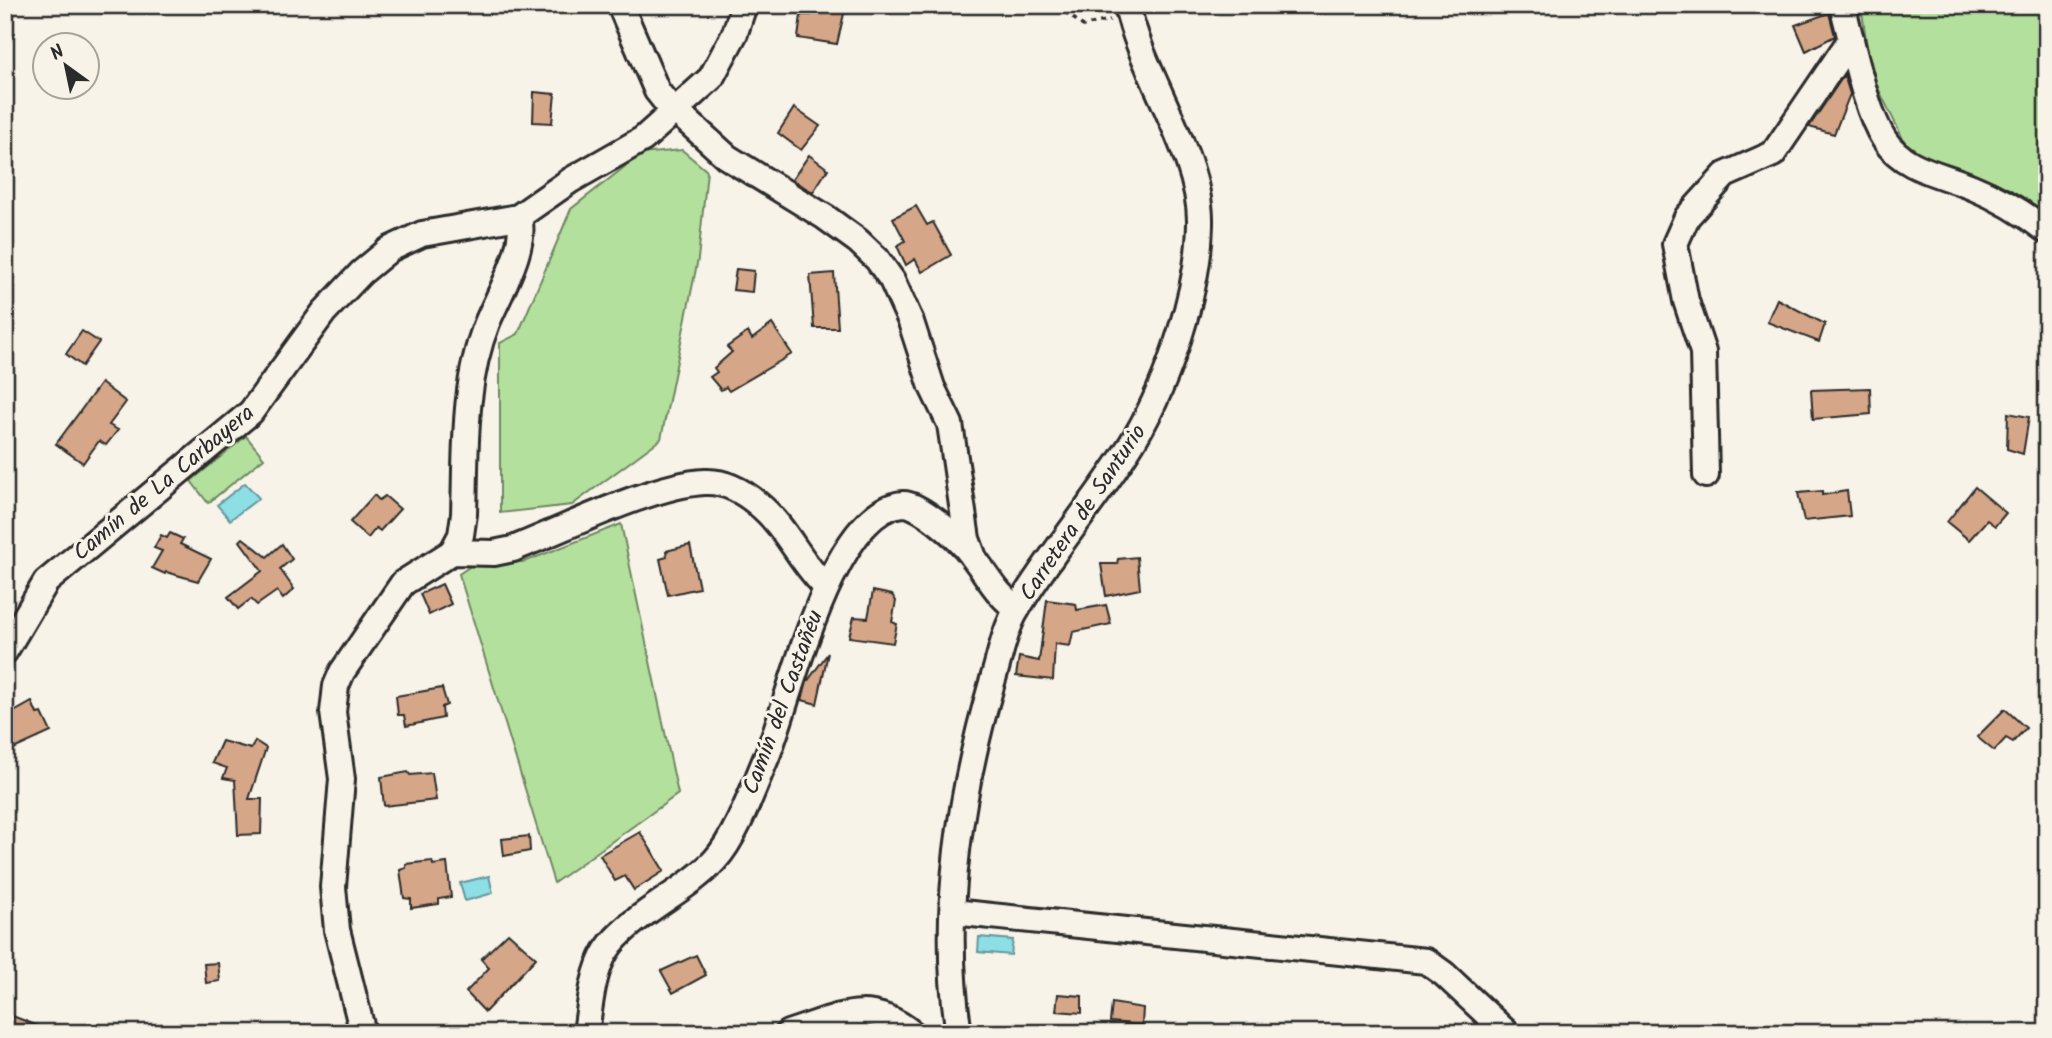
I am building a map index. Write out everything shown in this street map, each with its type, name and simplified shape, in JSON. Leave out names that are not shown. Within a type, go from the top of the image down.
[{"type":"street","points":[[620,5],[657,91],[675,111],[727,157],[825,217],[858,241],[877,258],[892,280],[911,322],[932,387],[950,424],[967,539],[973,555]]},
{"type":"street","name":"Camín de La Carbayera","points":[[5,651],[46,582],[251,412],[324,312],[390,249],[422,234],[519,217],[571,180],[643,139],[711,78],[735,33],[744,5]]},
{"type":"street","points":[[1842,5],[1873,116],[1884,140],[1908,164],[1974,188],[2026,215],[2047,231]]},
{"type":"street","name":"Carretera de Santurio","points":[[959,1033],[952,992],[953,912],[964,800],[979,729],[1017,609],[1135,438],[1155,398],[1174,346],[1198,258],[1200,221],[1191,171],[1128,11]]},
{"type":"street","points":[[1706,475],[1703,352],[1686,301],[1675,244],[1687,217],[1725,175],[1773,155],[1852,39]]},
{"type":"street","points":[[452,552],[460,535],[464,514],[471,380],[486,326],[516,256],[522,224],[519,217]]},
{"type":"street","points":[[363,1033],[337,930],[333,887],[342,779],[333,701],[342,672],[394,592],[403,583],[452,552],[513,549],[650,495],[681,485],[707,481],[742,492],[761,506],[812,574],[826,587]]},
{"type":"street","name":"Camín del Castañéu","points":[[586,1033],[596,974],[606,951],[620,935],[718,858],[768,754],[826,587],[869,524],[885,510],[901,504],[913,505],[923,510],[973,555],[1003,599],[1017,609]]},
{"type":"street","points":[[953,912],[1426,961],[1444,974],[1507,1033]]},
{"type":"street","points":[[788,1033],[846,1014],[872,1011],[894,1018],[912,1033]]},
{"type":"path","points":[[1058,5],[1083,26],[1128,11]]},
{"type":"green space","points":[[1861,5],[2047,5],[2047,231],[1909,151],[1871,74]]},
{"type":"green space","points":[[682,150],[707,171],[698,259],[661,439],[572,505],[500,513],[500,343],[518,334],[571,209],[641,154]]},
{"type":"green space","points":[[246,436],[264,458],[208,503],[191,481]]},
{"type":"green space","points":[[621,524],[678,794],[554,883],[459,574],[475,563],[524,562]]},
{"type":"water","points":[[245,483],[259,498],[230,520],[217,505]]},
{"type":"water","points":[[489,876],[493,893],[465,901],[460,883]]},
{"type":"water","points":[[979,937],[1013,940],[1011,955],[978,952]]},
{"type":"building","points":[[813,5],[846,5],[837,44],[798,38],[801,15],[811,15]]},
{"type":"building","points":[[1829,13],[1835,36],[1806,51],[1795,25]]},
{"type":"building","points":[[1844,75],[1850,94],[1834,134],[1809,127]]},
{"type":"building","points":[[534,92],[555,94],[552,123],[533,122]]},
{"type":"building","points":[[794,108],[820,126],[801,150],[778,133]]},
{"type":"building","points":[[809,155],[828,169],[813,192],[792,180]]},
{"type":"building","points":[[916,206],[927,225],[933,222],[951,255],[922,272],[915,259],[906,265],[897,246],[905,241],[893,218]]},
{"type":"building","points":[[736,269],[754,271],[752,292],[733,290]]},
{"type":"building","points":[[834,273],[838,328],[814,328],[810,275]]},
{"type":"building","points":[[1777,299],[1825,324],[1819,342],[1767,322]]},
{"type":"building","points":[[772,324],[792,354],[729,391],[726,387],[721,390],[710,377],[717,372],[714,368],[732,352],[727,347],[748,332],[752,339]]},
{"type":"building","points":[[82,331],[99,342],[82,366],[66,354]]},
{"type":"building","points":[[101,383],[126,402],[109,425],[118,430],[106,445],[99,441],[83,463],[56,444]]},
{"type":"building","points":[[1870,388],[1871,414],[1813,419],[1811,390]]},
{"type":"building","points":[[2008,413],[2029,417],[2023,454],[2007,449]]},
{"type":"building","points":[[1975,487],[2006,513],[1995,526],[1987,520],[1969,540],[1947,522]]},
{"type":"building","points":[[1822,491],[1822,495],[1847,491],[1850,516],[1804,521],[1798,493]]},
{"type":"building","points":[[374,495],[379,500],[385,496],[400,509],[380,531],[376,528],[368,538],[350,522]]},
{"type":"building","points":[[170,533],[183,539],[180,544],[211,559],[198,581],[166,572],[165,574],[152,568],[162,551],[154,548],[161,535],[167,538]]},
{"type":"building","points":[[243,538],[267,557],[282,544],[292,559],[280,569],[294,589],[283,599],[277,591],[257,605],[251,599],[238,609],[228,597],[262,571],[240,541]]},
{"type":"building","points":[[690,545],[699,588],[668,595],[660,559],[667,557],[666,551]]},
{"type":"building","points":[[1137,557],[1140,589],[1106,596],[1101,564],[1117,564],[1118,559]]},
{"type":"building","points":[[442,584],[451,604],[429,615],[420,594]]},
{"type":"building","points":[[873,591],[892,595],[896,601],[892,622],[897,624],[893,643],[849,637],[854,617],[868,618]]},
{"type":"building","points":[[1047,600],[1076,604],[1077,610],[1106,605],[1111,624],[1073,632],[1070,646],[1055,644],[1053,680],[1016,676],[1019,657],[1039,661]]},
{"type":"building","points":[[828,653],[817,704],[802,700],[807,682]]},
{"type":"building","points":[[442,688],[447,705],[442,707],[443,718],[406,726],[404,715],[398,715],[396,696]]},
{"type":"building","points":[[32,702],[37,714],[42,713],[51,732],[5,753],[5,717]]},
{"type":"building","points":[[2005,709],[2026,728],[2013,742],[2006,738],[1994,751],[1977,737]]},
{"type":"building","points":[[222,741],[251,749],[255,741],[266,748],[249,799],[262,799],[261,834],[238,835],[235,780],[223,778],[227,768],[212,763]]},
{"type":"building","points":[[408,772],[410,775],[432,773],[436,800],[384,806],[381,777]]},
{"type":"building","points":[[640,832],[664,871],[634,890],[625,876],[615,881],[600,855]]},
{"type":"building","points":[[529,836],[530,851],[504,856],[502,839]]},
{"type":"building","points":[[432,861],[433,865],[447,863],[451,897],[439,899],[439,904],[411,908],[411,899],[404,898],[400,870],[406,868],[406,864]]},
{"type":"building","points":[[508,933],[536,958],[485,1012],[466,992],[489,968],[481,959]]},
{"type":"building","points":[[696,955],[706,975],[673,993],[661,971]]},
{"type":"building","points":[[218,963],[220,981],[206,983],[204,964]]},
{"type":"building","points":[[1058,994],[1082,996],[1082,1013],[1056,1011]]},
{"type":"building","points":[[1112,1003],[1143,1008],[1142,1025],[1110,1022]]},
{"type":"building","points":[[5,1013],[53,1032],[53,1033],[5,1033]]}]
